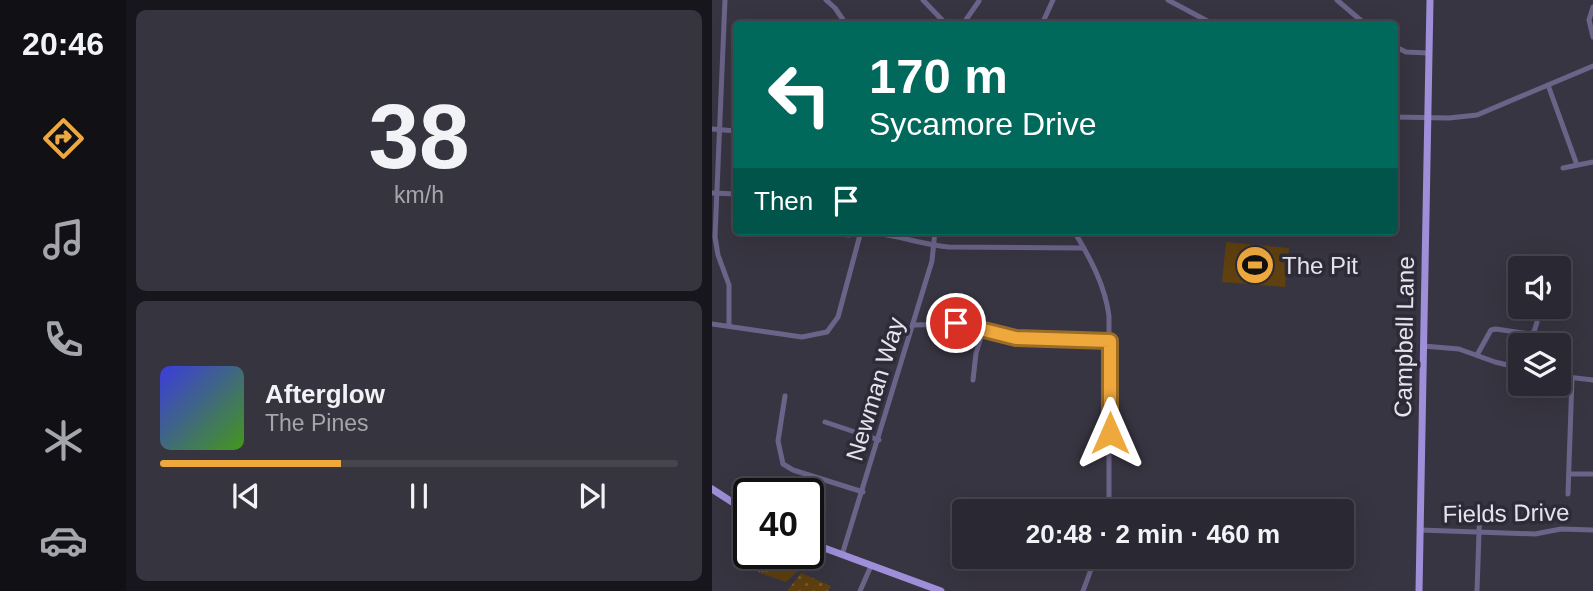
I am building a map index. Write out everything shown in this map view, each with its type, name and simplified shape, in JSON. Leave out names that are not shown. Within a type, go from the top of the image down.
[{"type":"main road","name":"Campbell Lane","points":[[1419,591],[1430,0]]},
{"type":"main road","points":[[712,489],[733,503]]},
{"type":"main road","points":[[824,548],[919,587],[941,591]]},
{"type":"street","points":[[725,0],[714,245],[730,285],[729,326]]},
{"type":"street","points":[[826,0],[844,21]]},
{"type":"street","points":[[923,0],[943,21]]},
{"type":"street","points":[[1043,21],[1053,0]]},
{"type":"street","points":[[1168,0],[1207,21]]},
{"type":"street","points":[[1337,0],[1362,21]]},
{"type":"street","points":[[965,21],[979,1]]},
{"type":"street","points":[[1593,7],[1589,20],[1593,37]]},
{"type":"street","points":[[1398,48],[1406,52],[1428,53]]},
{"type":"street","points":[[1398,117],[1477,115],[1593,66]]},
{"type":"street","points":[[1548,85],[1576,165]]},
{"type":"street","points":[[712,129],[733,131]]},
{"type":"street","points":[[1563,168],[1593,162]]},
{"type":"street","points":[[715,193],[733,194]]},
{"type":"street","points":[[712,324],[802,337],[827,332],[839,317],[860,235]]},
{"type":"street","points":[[879,235],[934,246],[1084,248]]},
{"type":"street","name":"Newman Way","points":[[842,555],[913,325],[935,235]]},
{"type":"street","points":[[1076,235],[1106,298],[1110,341],[1109,499]]},
{"type":"street","points":[[913,325],[956,323],[1010,337],[1110,341]]},
{"type":"street","points":[[1477,355],[1491,330],[1530,334],[1534,332],[1537,323]]},
{"type":"street","points":[[973,380],[976,353],[984,329]]},
{"type":"street","points":[[1423,346],[1455,348],[1508,365]]},
{"type":"street","points":[[1568,494],[1572,378],[1593,380]]},
{"type":"street","points":[[785,396],[778,441],[783,464],[793,470],[863,492]]},
{"type":"street","points":[[825,422],[879,440]]},
{"type":"street","points":[[1569,474],[1593,474]]},
{"type":"street","points":[[1477,591],[1480,504]]},
{"type":"street","name":"Fields Drive","points":[[1420,530],[1535,534],[1561,529],[1593,530]]},
{"type":"street","points":[[860,591],[871,566]]},
{"type":"street","points":[[1083,591],[1091,569]]},
{"type":"green space","name":"The Pit","points":[[1226,242],[1289,248],[1285,287],[1222,282]]},
{"type":"green space","points":[[759,569],[800,569],[786,582],[758,572]]},
{"type":"green space","points":[[801,573],[831,586],[828,591],[787,591]]},
{"type":"place","name":"The Pit","points":[[1255,265]]},
{"type":"route","points":[[956,323],[1016,338],[1110,341],[1110,433]]}]
